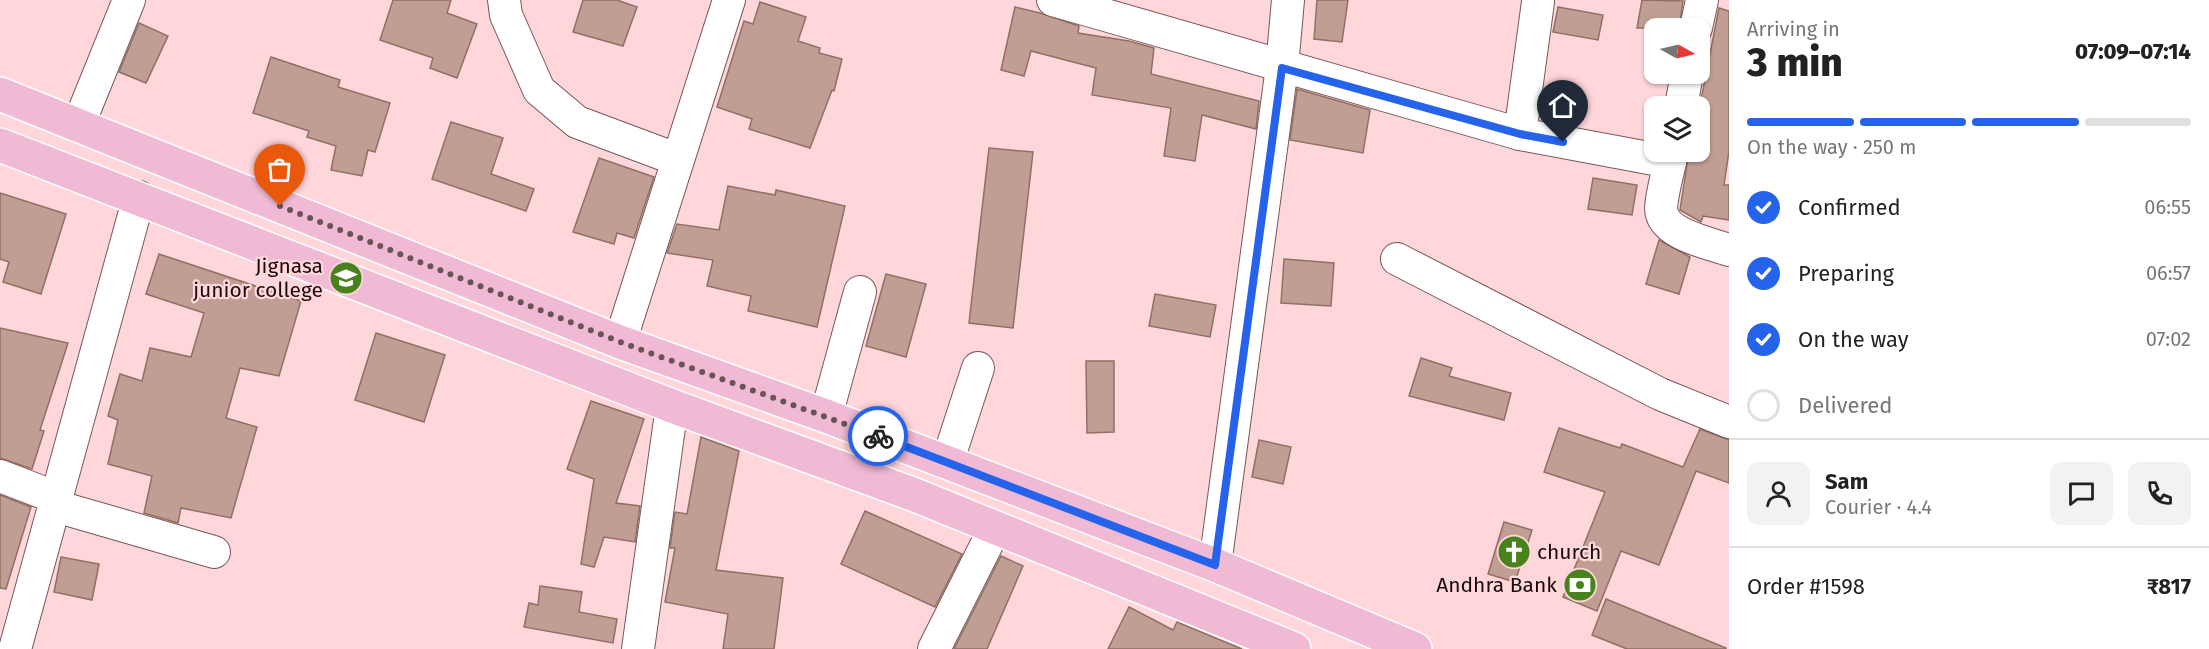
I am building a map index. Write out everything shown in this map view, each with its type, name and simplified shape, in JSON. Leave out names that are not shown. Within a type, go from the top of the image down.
[{"type":"highway","points":[[0,94],[620,342],[826,416],[1215,565],[1415,649]]},
{"type":"highway","points":[[0,145],[139,197],[672,406],[904,491],[1294,649]]},
{"type":"highway","points":[[346,278],[363,240]]},
{"type":"street","points":[[78,126],[129,0]]},
{"type":"street","points":[[504,0],[507,15],[539,90],[577,122],[676,159]]},
{"type":"street","points":[[620,342],[676,159],[729,0]]},
{"type":"street","points":[[1053,0],[1282,68],[1520,134],[1644,153]]},
{"type":"street","points":[[1215,565],[1282,68],[1288,0]]},
{"type":"street","points":[[1698,18],[1702,0]]},
{"type":"street","points":[[1520,134],[1535,1]]},
{"type":"street","points":[[1670,162],[1661,210],[1665,221],[1672,229],[1729,250]]},
{"type":"street","points":[[15,649],[139,197]]},
{"type":"street","points":[[1397,259],[1660,394],[1729,422]]},
{"type":"street","points":[[826,416],[860,292]]},
{"type":"street","points":[[947,462],[978,368]]},
{"type":"street","points":[[644,648],[672,406]]},
{"type":"street","points":[[0,476],[56,502],[214,552]]},
{"type":"street","points":[[934,649],[994,528]]},
{"type":"building","points":[[393,0],[451,0],[447,13],[477,24],[457,78],[430,68],[433,58],[380,40]]},
{"type":"building","points":[[583,0],[617,0],[637,7],[623,46],[573,32]]},
{"type":"building","points":[[1317,0],[1348,0],[1342,42],[1314,39]]},
{"type":"building","points":[[1642,0],[1683,1],[1680,18],[1644,18],[1644,28],[1637,28]]},
{"type":"building","points":[[760,2],[806,17],[798,41],[820,48],[819,53],[842,59],[834,91],[832,90],[810,148],[749,129],[752,119],[717,107],[744,21],[753,24]]},
{"type":"building","points":[[1015,7],[1079,26],[1078,33],[1129,41],[1154,48],[1151,74],[1259,101],[1256,129],[1202,115],[1195,161],[1164,156],[1171,108],[1092,95],[1096,68],[1031,51],[1024,76],[1001,70]]},
{"type":"building","points":[[1558,7],[1603,15],[1598,40],[1553,32]]},
{"type":"building","points":[[1719,8],[1729,11],[1729,151],[1724,185],[1729,185],[1729,220],[1703,216],[1701,222],[1680,210],[1687,162],[1710,162],[1710,96],[1702,96],[1704,84],[1710,84],[1710,54]]},
{"type":"building","points":[[139,23],[168,36],[146,83],[119,72]]},
{"type":"building","points":[[271,57],[340,80],[338,87],[390,103],[375,152],[368,150],[362,176],[331,170],[336,146],[307,137],[309,131],[253,113]]},
{"type":"building","points":[[1297,89],[1370,110],[1363,153],[1290,140]]},
{"type":"building","points":[[451,122],[503,138],[491,174],[534,189],[526,211],[432,179]]},
{"type":"building","points":[[989,148],[1033,152],[1013,328],[969,323]]},
{"type":"building","points":[[599,158],[654,177],[634,238],[617,233],[614,244],[573,232]]},
{"type":"building","points":[[1593,178],[1637,185],[1632,215],[1588,209]]},
{"type":"building","points":[[728,186],[775,195],[776,190],[845,206],[817,327],[748,311],[751,296],[707,286],[713,260],[667,253],[677,224],[719,230]]},
{"type":"building","points":[[0,193],[66,214],[41,294],[3,282],[9,262],[0,259]]},
{"type":"building","points":[[1659,240],[1690,257],[1679,294],[1646,284]]},
{"type":"building","points":[[159,254],[301,301],[279,376],[240,368],[226,418],[257,427],[231,518],[181,508],[178,523],[144,513],[152,476],[108,464],[118,420],[108,416],[120,374],[142,381],[150,348],[191,357],[204,313],[146,294]]},
{"type":"building","points":[[1284,259],[1334,263],[1331,306],[1281,303]]},
{"type":"building","points":[[886,274],[926,284],[906,357],[866,346]]},
{"type":"building","points":[[1155,294],[1216,305],[1210,337],[1149,326]]},
{"type":"building","points":[[0,328],[68,343],[40,430],[44,431],[32,469],[0,458]]},
{"type":"building","points":[[376,333],[445,355],[424,422],[355,400]]},
{"type":"building","points":[[1421,358],[1452,368],[1449,376],[1511,393],[1504,420],[1409,396]]},
{"type":"building","points":[[1086,361],[1114,361],[1114,432],[1087,433]]},
{"type":"building","points":[[591,401],[644,419],[616,503],[640,506],[635,542],[604,537],[594,567],[581,564],[594,479],[567,469]]},
{"type":"building","points":[[1559,428],[1620,448],[1622,444],[1683,467],[1700,429],[1729,440],[1729,483],[1696,471],[1659,565],[1621,551],[1597,611],[1563,597],[1605,492],[1544,472]]},
{"type":"building","points":[[701,437],[739,451],[716,570],[783,578],[774,649],[723,649],[728,614],[665,602],[675,548],[670,548],[675,512],[687,514]]},
{"type":"building","points":[[1259,440],[1291,447],[1283,484],[1252,477]]},
{"type":"building","points":[[0,495],[31,507],[6,589],[0,588]]},
{"type":"building","points":[[865,511],[962,554],[935,607],[841,564]]},
{"type":"building","points":[[1504,522],[1532,530],[1515,582],[1488,574]]},
{"type":"building","points":[[1001,556],[1023,566],[987,649],[954,649]]},
{"type":"building","points":[[61,557],[99,564],[92,600],[54,592]]},
{"type":"building","points":[[540,586],[582,592],[579,612],[617,619],[613,643],[524,627],[529,603],[538,605]]},
{"type":"building","points":[[1606,599],[1726,649],[1627,649],[1592,635]]},
{"type":"building","points":[[1129,607],[1173,630],[1177,622],[1242,649],[1108,649]]},
{"type":"way so far","points":[[280,206],[690,369],[878,436]]},
{"type":"place","name":"Jignasa junior college","points":[[346,278]]},
{"type":"place","name":"church","points":[[1514,552]]},
{"type":"place","name":"Andhra Bank","points":[[1580,585]]},
{"type":"route","points":[[878,436],[1215,565],[1282,68],[1520,134],[1563,142]]}]
